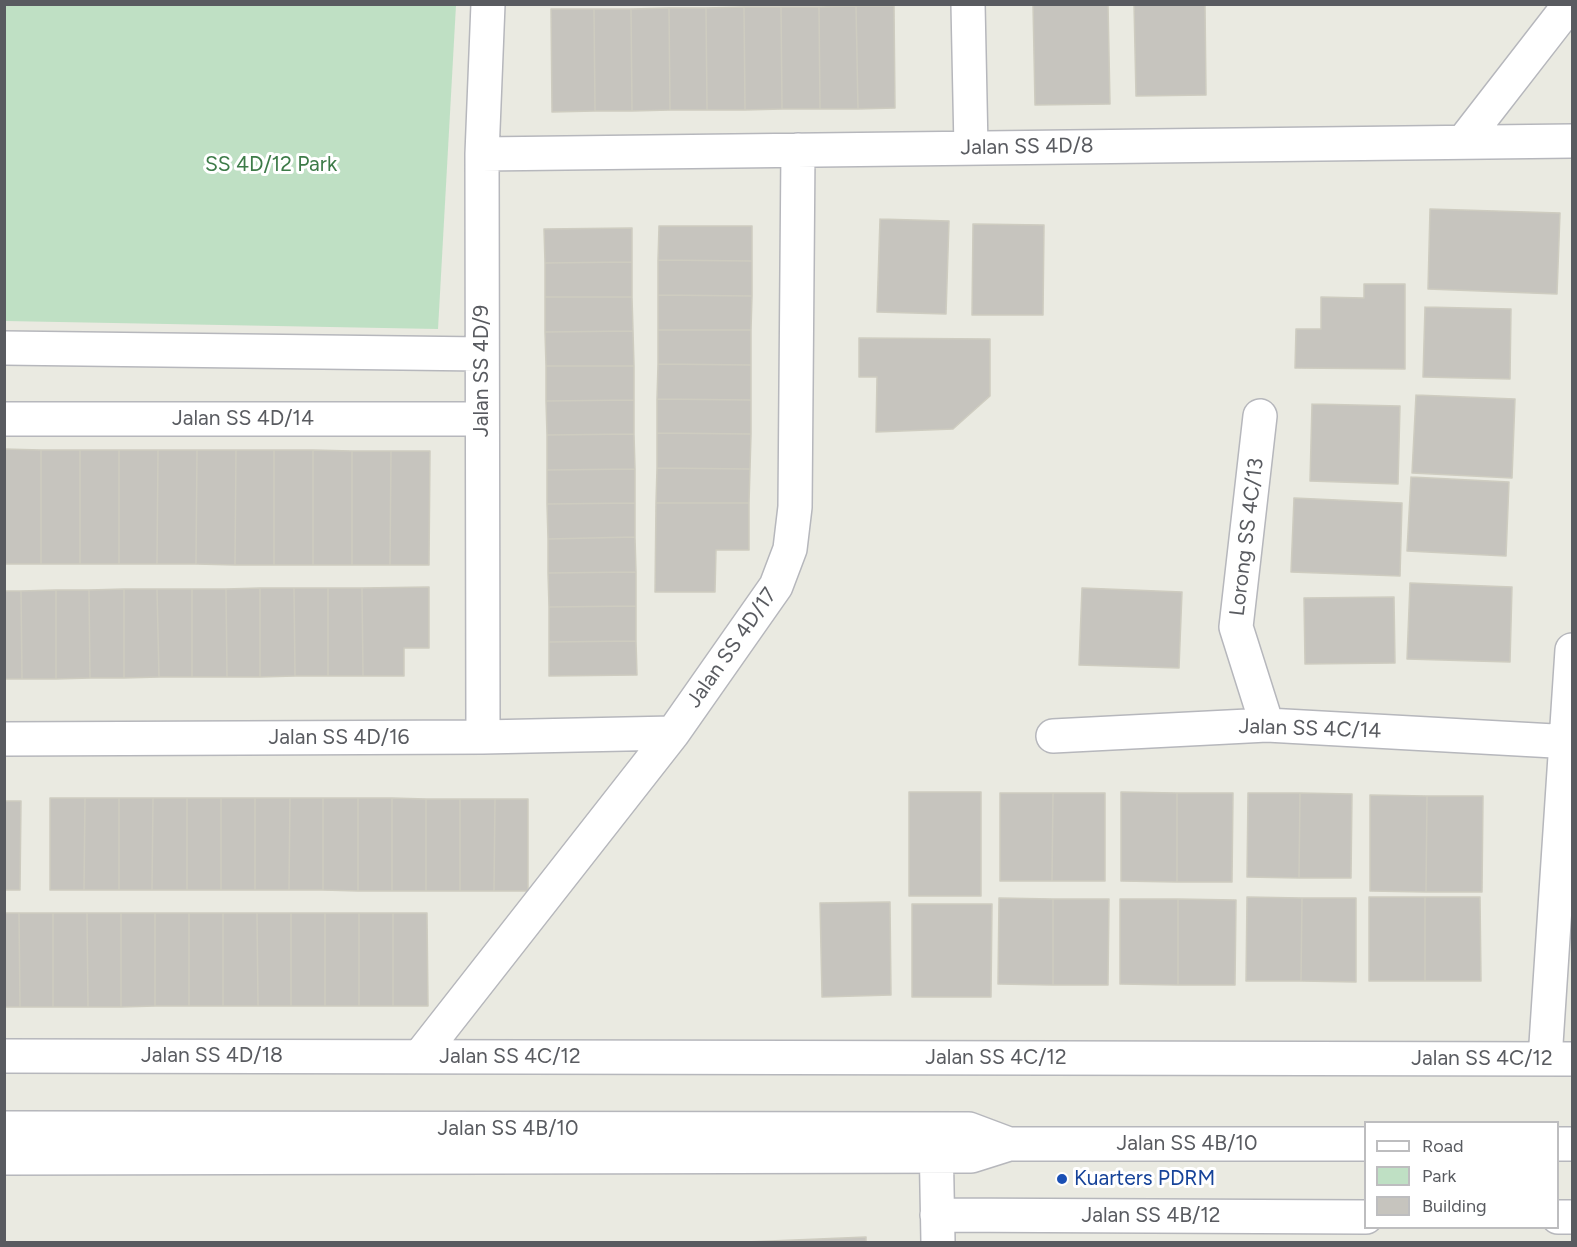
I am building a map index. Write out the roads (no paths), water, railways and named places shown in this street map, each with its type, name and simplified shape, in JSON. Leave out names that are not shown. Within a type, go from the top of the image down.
[{"type":"street","name":"Jalan SS 4D/9","points":[[483,737],[482,154],[488,4]]},
{"type":"street","points":[[968,4],[971,148]]},
{"type":"street","points":[[1463,142],[1570,4]]},
{"type":"street","name":"Jalan SS 4D/8","points":[[482,154],[1572,141]]},
{"type":"street","name":"Jalan SS 4D/17","points":[[420,1056],[673,733],[776,586],[790,549],[795,507],[798,150]]},
{"type":"street","points":[[4,348],[482,354]]},
{"type":"street","name":"Lorong SS 4C/13","points":[[1260,417],[1236,627],[1267,725]]},
{"type":"street","name":"Jalan SS 4D/14","points":[[4,419],[482,419]]},
{"type":"street","points":[[1559,1059],[1572,650]]},
{"type":"street","name":"Jalan SS 4C/14","points":[[1053,736],[1267,725],[1570,742]]},
{"type":"street","name":"Jalan SS 4D/16","points":[[4,739],[483,737],[673,733]]},
{"type":"street","name":"Jalan SS 4D/18","points":[[4,1056],[420,1056]]},
{"type":"street","name":"Jalan SS 4C/12","points":[[420,1056],[1559,1059]]},
{"type":"street","name":"Jalan SS 4B/10","points":[[4,1128],[937,1143],[971,1155],[1009,1144],[1364,1144]]},
{"type":"street","points":[[937,1143],[938,1229]]},
{"type":"street","name":"Jalan SS 4B/10","points":[[4,1158],[937,1143]]},
{"type":"street","name":"Jalan SS 4B/12","points":[[938,1229],[1255,1229],[1364,1216]]},
{"type":"place","name":"Kuarters PDRM","points":[[1062,1179]]},
{"type":"park label","name":"SS 4D/12 Park","points":[[271,165]]}]
